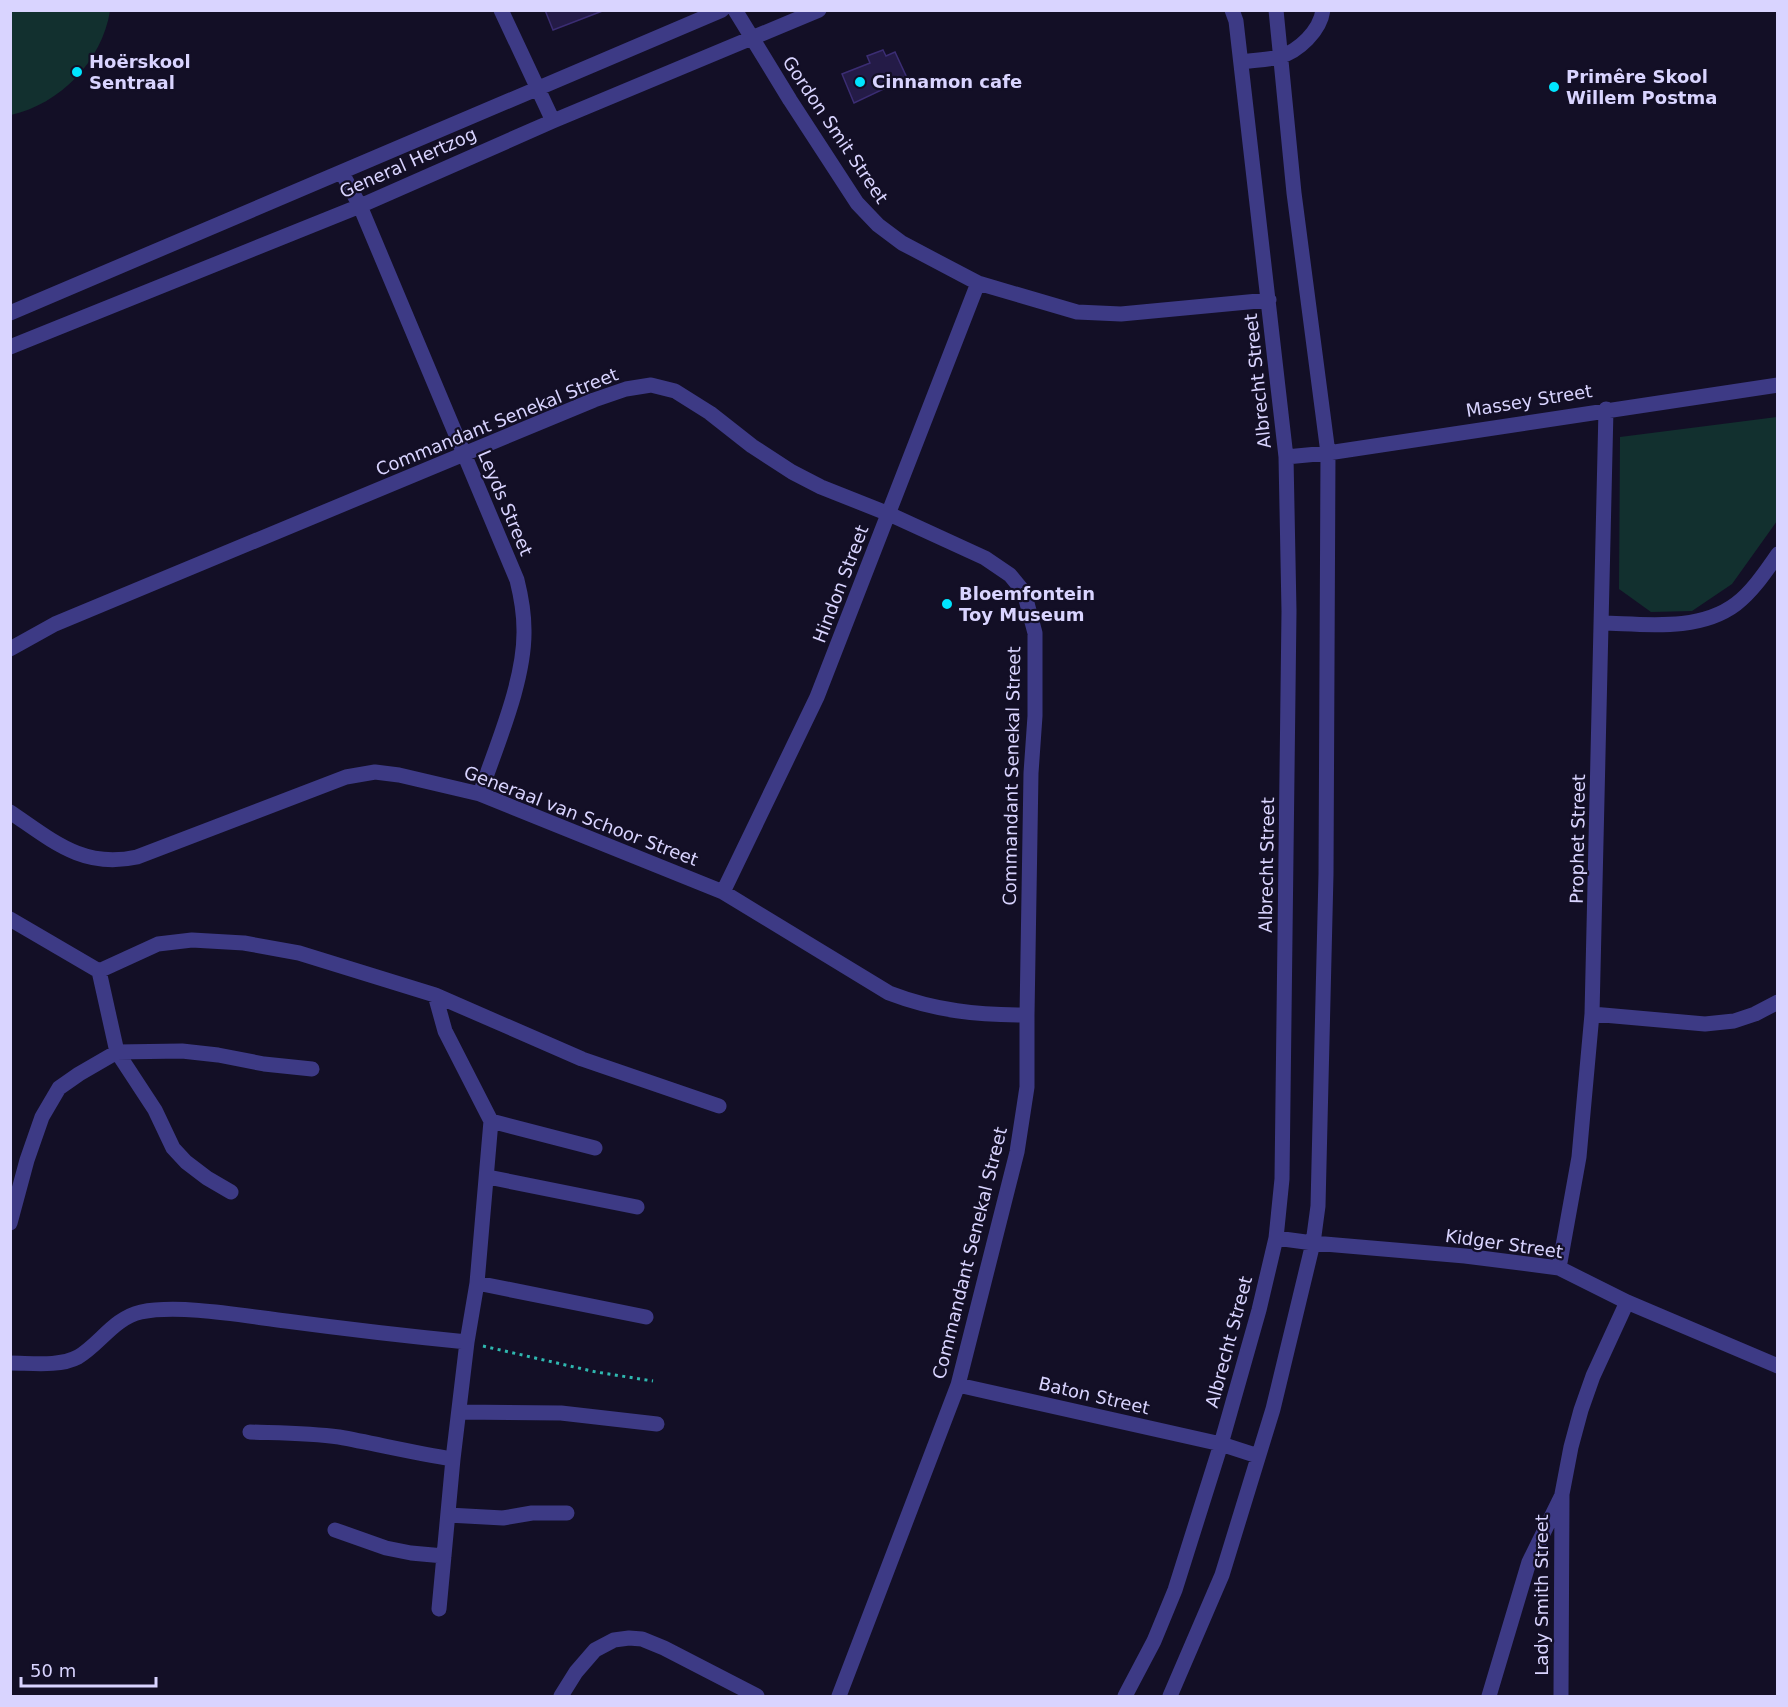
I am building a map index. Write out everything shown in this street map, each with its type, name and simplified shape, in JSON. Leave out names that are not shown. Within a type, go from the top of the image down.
[{"type":"street","points":[[501,10],[553,121]]},
{"type":"street","name":"General Hertzog","points":[[10,313],[722,10]]},
{"type":"street","name":"Gordon Smit Street","points":[[735,10],[751,39],[857,203],[878,225],[902,243],[978,283],[1077,312],[1121,314],[1269,300]]},
{"type":"street","name":"General Hertzog","points":[[10,347],[360,206],[553,121],[819,10]]},
{"type":"street","name":"Albrecht Street","points":[[1125,1696],[1154,1641],[1175,1590],[1221,1444],[1259,1310],[1276,1238],[1282,1179],[1289,610],[1286,457],[1241,62],[1232,10]]},
{"type":"street","points":[[1170,1696],[1222,1575],[1273,1409],[1313,1243],[1318,1206],[1326,874],[1328,453],[1296,204],[1276,10]]},
{"type":"street","points":[[1241,62],[1280,57],[1300,46],[1311,36],[1322,17],[1323,10]]},
{"type":"street","name":"Leyds Street","points":[[342,173],[360,206],[517,580],[522,602],[524,630],[522,658],[516,684],[480,795]]},
{"type":"street","name":"Hindon Street","points":[[723,892],[817,697],[978,283]]},
{"type":"street","name":"Commandant Senekal Street","points":[[10,649],[55,624],[594,400],[626,389],[651,385],[675,391],[710,413],[752,446],[792,472],[821,487],[889,513],[985,558],[1010,574],[1024,592],[1035,633],[1027,1087],[1017,1152],[958,1385],[838,1696]]},
{"type":"street","name":"Massey Street","points":[[1286,457],[1328,453],[1606,409],[1778,385]]},
{"type":"street","name":"Prophet Street","points":[[1559,1268],[1579,1157],[1592,1014],[1606,409]]},
{"type":"street","points":[[1602,622],[1664,625],[1700,620],[1720,613],[1737,603],[1778,554]]},
{"type":"street","name":"Generaal van Schoor Street","points":[[10,813],[56,843],[83,856],[97,861],[117,861],[137,857],[346,777],[375,772],[399,775],[480,795],[723,892],[889,993],[916,1004],[985,1015],[1027,1015]]},
{"type":"street","points":[[10,919],[99,971],[117,1052],[155,1110],[173,1148],[186,1162],[207,1178],[231,1192]]},
{"type":"street","points":[[99,971],[158,944],[192,940],[244,943],[299,953],[435,996],[582,1059],[719,1106]]},
{"type":"street","points":[[435,996],[445,1031],[491,1121],[488,1177],[477,1283],[467,1342],[453,1459],[439,1609]]},
{"type":"street","points":[[1592,1014],[1705,1024],[1734,1021],[1755,1014],[1778,1002]]},
{"type":"street","points":[[10,1223],[27,1160],[42,1117],[59,1088],[117,1052],[182,1051],[312,1069]]},
{"type":"street","points":[[491,1121],[595,1148]]},
{"type":"street","points":[[488,1177],[637,1207]]},
{"type":"street","name":"Kidger Street","points":[[1276,1238],[1465,1256],[1559,1268],[1627,1302],[1778,1366]]},
{"type":"street","points":[[477,1283],[646,1317]]},
{"type":"street","name":"Lady Smith Street","points":[[1561,1696],[1562,1494],[1581,1410],[1593,1376],[1627,1302]]},
{"type":"street","points":[[10,1363],[60,1362],[76,1358],[128,1316],[155,1311],[201,1311],[362,1332],[467,1342]]},
{"type":"street","name":"Baton Street","points":[[958,1385],[1221,1444],[1258,1456]]},
{"type":"street","points":[[459,1412],[561,1413],[657,1425]]},
{"type":"street","points":[[250,1432],[300,1433],[337,1437],[453,1459]]},
{"type":"street","name":"Lady Smith Street","points":[[1489,1696],[1529,1562],[1562,1494]]},
{"type":"street","points":[[447,1515],[503,1518],[532,1513],[567,1513]]},
{"type":"street","points":[[335,1530],[386,1548],[444,1556]]},
{"type":"street","points":[[561,1696],[576,1672],[595,1650],[614,1640],[629,1638],[642,1639],[664,1648],[757,1696]]},
{"type":"path","points":[[467,1342],[596,1372],[654,1381]]},
{"type":"green space","points":[[10,11],[110,11],[98,47],[76,78],[46,101],[11,115]]},
{"type":"green space","points":[[1777,417],[1777,521],[1732,584],[1692,611],[1651,612],[1619,589],[1620,437]]},
{"type":"building","points":[[545,10],[605,10],[553,30]]},
{"type":"building","points":[[883,50],[886,56],[895,52],[907,78],[854,103],[842,74],[870,63],[867,56]]},
{"type":"place","name":"Hoërskool Sentraal","points":[[77,72]]},
{"type":"place","name":"Cinnamon cafe","points":[[860,82]]},
{"type":"place","name":"Primêre Skool Willem Postma","points":[[1554,87]]},
{"type":"place","name":"Bloemfontein Toy Museum","points":[[947,604]]}]
